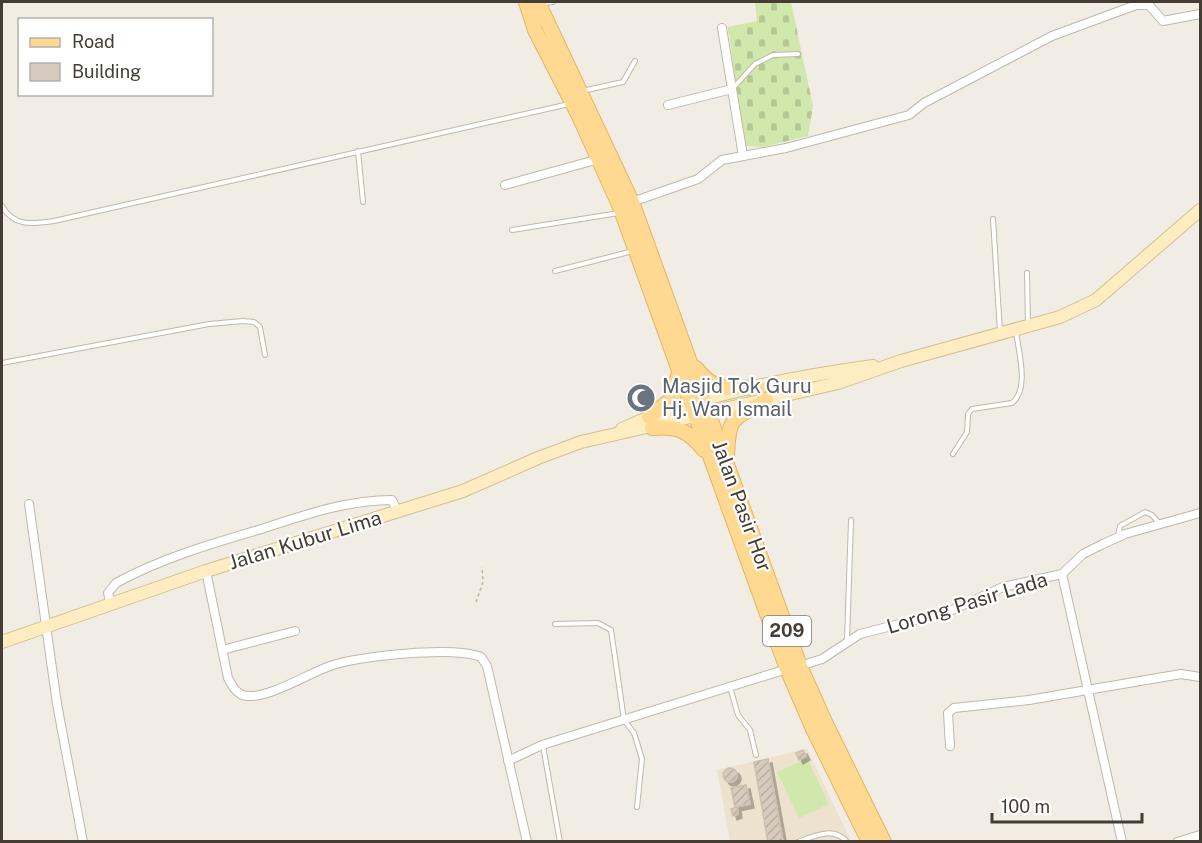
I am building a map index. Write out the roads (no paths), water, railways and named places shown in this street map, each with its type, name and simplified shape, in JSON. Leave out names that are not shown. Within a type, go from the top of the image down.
[{"type":"main road","name":"Jalan Pasir Hor","points":[[539,2],[632,202],[700,409],[711,459],[793,667],[825,722],[884,842]]},
{"type":"main road","name":"Jalan Pasir Hor","points":[[539,2],[536,30],[599,159],[685,365]]},
{"type":"main road","name":"Jalan Kubur Lima","points":[[2,642],[206,572],[463,491],[538,458],[650,422],[762,394],[838,383],[901,361],[1029,327],[1077,310],[1096,300],[1200,210]]},
{"type":"main road","points":[[650,422],[673,398],[685,365],[715,386],[762,394]]},
{"type":"main road","points":[[727,465],[728,434],[735,417],[762,394]]},
{"type":"main road","name":"Jalan Pasir Hor","points":[[700,409],[727,465],[813,729],[866,841]]},
{"type":"main road","points":[[650,422],[686,432],[711,459]]},
{"type":"street","points":[[632,202],[698,179],[722,160],[786,148],[909,115],[924,103],[1052,36],[1136,5],[1149,5],[1163,21],[1200,14]]},
{"type":"street","points":[[722,28],[743,156]]},
{"type":"street","points":[[668,105],[732,89]]},
{"type":"street","points":[[505,185],[599,159]]},
{"type":"street","points":[[111,605],[108,593],[116,583],[198,548],[316,512],[365,500],[392,500],[398,512]]},
{"type":"street","points":[[29,504],[57,704],[83,842]]},
{"type":"street","name":"Lorong Pasir Lada","points":[[508,761],[542,745],[822,659],[847,640],[860,634],[950,610],[1003,587],[1062,574],[1083,554],[1119,537],[1200,513]]},
{"type":"street","points":[[206,572],[228,678],[234,689],[242,695],[249,696],[331,666],[368,658],[471,653],[481,657],[487,666],[527,842]]},
{"type":"street","points":[[1062,574],[1122,842]]},
{"type":"street","points":[[222,650],[295,630]]},
{"type":"street","points":[[950,746],[947,718],[950,709],[1181,674],[1200,677]]},
{"type":"street","points":[[1177,842],[1200,835]]},
{"type":"lane","points":[[732,89],[755,64],[772,55],[798,54]]},
{"type":"lane","points":[[582,91],[623,82],[635,61]]},
{"type":"lane","points":[[2,206],[7,215],[20,223],[54,221],[572,103]]},
{"type":"lane","points":[[358,151],[363,202]]},
{"type":"lane","points":[[512,230],[622,213]]},
{"type":"lane","points":[[993,219],[1000,334]]},
{"type":"lane","points":[[555,271],[636,250]]},
{"type":"lane","points":[[1028,273],[1029,327]]},
{"type":"lane","points":[[2,363],[96,347],[183,328],[243,321],[254,322],[260,327],[264,355]]},
{"type":"lane","points":[[953,454],[967,432],[968,414],[972,409],[1012,403],[1018,399],[1022,384],[1016,330]]},
{"type":"lane","points":[[1119,537],[1120,526],[1145,512],[1152,515],[1161,525]]},
{"type":"lane","points":[[847,640],[851,520]]},
{"type":"lane","points":[[555,624],[598,623],[611,630],[624,720],[634,733],[642,759],[637,807]]},
{"type":"lane","points":[[730,687],[738,715],[750,730],[756,754]]},
{"type":"lane","points":[[542,745],[560,842]]},
{"type":"lane","points":[[798,842],[826,833],[838,834],[847,842]]},
{"type":"place","name":"Masjid Tok Guru Hj. Wan Ismail","points":[[641,398]]}]
